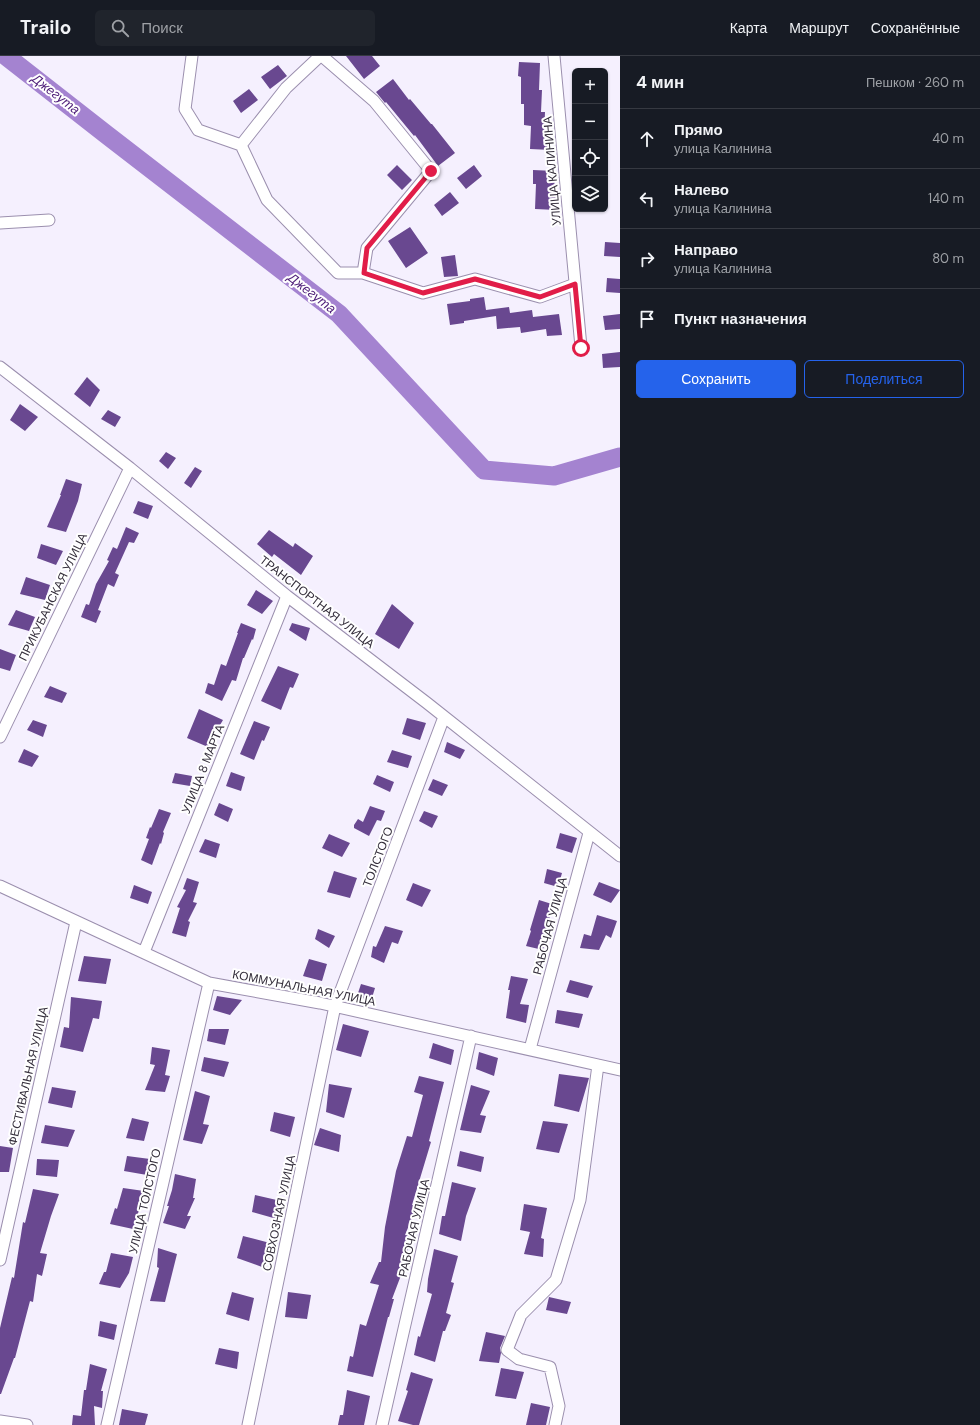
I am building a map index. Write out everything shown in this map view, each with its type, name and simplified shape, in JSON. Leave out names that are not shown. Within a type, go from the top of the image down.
[{"type":"street","points":[[192,56],[184,110],[198,130],[241,145],[267,200],[338,273],[364,273],[423,293],[475,279],[540,297],[575,284]]},
{"type":"street","points":[[241,145],[286,88],[321,56],[374,101],[431,171],[367,248],[364,273]]},
{"type":"street","name":"УЛИЦА КАЛИНИНА","points":[[554,56],[581,348]]},
{"type":"street","points":[[0,223],[49,220]]},
{"type":"street","name":"ТРАНСПОРТНАЯ УЛИЦА","points":[[0,367],[130,468],[287,596],[444,717],[620,856]]},
{"type":"street","name":"ПРИКУБАНСКАЯ УЛИЦА","points":[[0,737],[130,468]]},
{"type":"street","name":"УЛИЦА 8 МАРТА","points":[[144,952],[287,596]]},
{"type":"street","name":"ТОЛСТОГО","points":[[335,1006],[444,717]]},
{"type":"street","name":"РАБОЧАЯ УЛИЦА","points":[[530,1049],[589,833]]},
{"type":"street","name":"КОММУНАЛЬНАЯ УЛИЦА","points":[[0,886],[209,983],[335,1006],[620,1070]]},
{"type":"street","name":"ФЕСТИВАЛЬНАЯ УЛИЦА","points":[[0,1260],[76,922]]},
{"type":"street","name":"УЛИЦА ТОЛСТОГО","points":[[107,1425],[209,983]]},
{"type":"street","name":"СОВХОЗНАЯ УЛИЦА","points":[[248,1425],[335,1006]]},
{"type":"street","name":"РАБОЧАЯ УЛИЦА","points":[[382,1425],[471,1036]]},
{"type":"street","points":[[555,1425],[559,1406],[550,1367],[519,1359],[507,1350],[521,1315],[556,1280],[580,1200],[598,1065]]},
{"type":"street","points":[[0,1421],[27,1425]]},
{"type":"building","points":[[346,56],[372,56],[380,66],[364,79]]},
{"type":"building","points":[[519,62],[540,63],[539,90],[542,90],[541,112],[545,112],[544,136],[551,136],[551,150],[530,149],[531,126],[524,125],[524,104],[521,104],[521,77],[518,76]]},
{"type":"building","points":[[278,65],[287,76],[270,89],[261,77]]},
{"type":"building","points":[[393,79],[409,100],[410,99],[432,124],[455,153],[438,166],[415,135],[414,136],[376,92]]},
{"type":"building","points":[[249,89],[258,100],[241,113],[233,101]]},
{"type":"building","points":[[397,165],[412,180],[402,190],[387,175]]},
{"type":"building","points":[[474,165],[482,176],[466,189],[457,178]]},
{"type":"building","points":[[533,170],[555,171],[554,195],[557,196],[556,210],[535,209],[536,184],[533,184]]},
{"type":"building","points":[[450,192],[459,203],[442,216],[434,205]]},
{"type":"building","points":[[410,227],[428,253],[406,268],[388,241]]},
{"type":"building","points":[[605,242],[620,243],[620,257],[604,256]]},
{"type":"building","points":[[455,255],[458,276],[444,277],[441,257]]},
{"type":"building","points":[[607,278],[620,279],[620,293],[606,292]]},
{"type":"building","points":[[484,297],[486,310],[509,307],[510,313],[532,310],[533,317],[559,314],[562,335],[547,336],[546,329],[521,333],[520,327],[497,329],[496,316],[464,321],[464,323],[450,325],[447,304],[470,301],[470,299]]},
{"type":"building","points":[[620,314],[620,329],[605,330],[603,316]]},
{"type":"building","points":[[620,352],[620,367],[603,368],[602,354]]},
{"type":"building","points":[[87,377],[100,390],[90,407],[74,394]]},
{"type":"building","points":[[20,404],[38,417],[25,431],[10,420]]},
{"type":"building","points":[[108,410],[121,417],[115,427],[101,419]]},
{"type":"building","points":[[166,452],[176,458],[168,469],[159,461]]},
{"type":"building","points":[[195,467],[202,471],[191,488],[184,483]]},
{"type":"building","points":[[66,479],[82,484],[78,501],[66,532],[47,527],[61,495]]},
{"type":"building","points":[[138,501],[153,506],[148,519],[133,513]]},
{"type":"building","points":[[126,527],[139,533],[134,543],[129,542],[115,573],[119,575],[114,587],[108,584],[98,610],[101,611],[96,623],[81,617],[86,604],[89,605],[96,584],[109,561],[107,560],[113,547],[117,549]]},
{"type":"building","points":[[269,530],[293,547],[295,543],[313,556],[301,575],[274,554],[272,557],[257,544]]},
{"type":"building","points":[[41,544],[63,551],[56,565],[37,558]]},
{"type":"building","points":[[26,577],[50,585],[45,600],[20,594]]},
{"type":"building","points":[[256,590],[273,601],[262,614],[247,605]]},
{"type":"building","points":[[392,604],[414,623],[399,649],[375,634]]},
{"type":"building","points":[[16,610],[35,617],[29,631],[8,625]]},
{"type":"building","points":[[241,623],[256,629],[253,640],[252,639],[243,658],[236,681],[232,680],[222,701],[205,693],[208,683],[214,685],[221,664],[226,666]]},
{"type":"building","points":[[292,623],[310,628],[306,641],[289,630]]},
{"type":"building","points":[[0,649],[16,655],[10,671],[0,668]]},
{"type":"building","points":[[278,666],[299,674],[293,688],[290,687],[281,710],[261,701]]},
{"type":"building","points":[[50,686],[67,693],[62,703],[44,697]]},
{"type":"building","points":[[199,709],[223,720],[216,730],[208,747],[187,738]]},
{"type":"building","points":[[407,718],[426,723],[420,740],[402,734]]},
{"type":"building","points":[[33,720],[47,725],[43,737],[27,730]]},
{"type":"building","points":[[254,721],[270,727],[264,741],[262,740],[254,760],[240,754]]},
{"type":"building","points":[[447,742],[465,750],[460,759],[444,752]]},
{"type":"building","points":[[24,749],[39,756],[32,767],[18,762]]},
{"type":"building","points":[[392,750],[412,756],[408,768],[387,762]]},
{"type":"building","points":[[231,772],[245,777],[241,791],[226,786]]},
{"type":"building","points":[[175,773],[192,776],[190,786],[172,783]]},
{"type":"building","points":[[377,775],[394,782],[390,792],[373,784]]},
{"type":"building","points":[[433,779],[448,785],[442,796],[428,790]]},
{"type":"building","points":[[219,803],[233,809],[228,822],[214,815]]},
{"type":"building","points":[[370,806],[385,811],[381,821],[377,820],[369,836],[354,828],[354,825],[358,819],[363,822]]},
{"type":"building","points":[[159,809],[171,813],[163,832],[161,844],[160,843],[152,865],[141,860],[149,839],[146,838]]},
{"type":"building","points":[[424,811],[438,816],[432,828],[419,821]]},
{"type":"building","points":[[560,833],[577,838],[572,853],[556,848]]},
{"type":"building","points":[[329,834],[350,843],[342,857],[322,848]]},
{"type":"building","points":[[205,839],[220,844],[216,858],[199,852]]},
{"type":"building","points":[[547,869],[562,873],[558,887],[544,883]]},
{"type":"building","points":[[334,871],[357,878],[350,898],[327,892]]},
{"type":"building","points":[[187,878],[199,882],[193,902],[197,903],[188,921],[190,922],[186,937],[172,933],[180,908],[177,907],[186,890],[183,889]]},
{"type":"building","points":[[599,882],[620,890],[611,903],[593,895]]},
{"type":"building","points":[[413,883],[431,890],[422,907],[406,900]]},
{"type":"building","points":[[134,885],[152,892],[148,904],[130,898]]},
{"type":"building","points":[[539,900],[555,905],[552,916],[550,915],[543,950],[526,946]]},
{"type":"building","points":[[597,915],[617,921],[611,938],[606,935],[599,950],[580,948],[584,934],[591,936]]},
{"type":"building","points":[[385,926],[403,931],[398,944],[392,942],[384,963],[371,957],[373,946],[376,947]]},
{"type":"building","points":[[318,929],[335,936],[329,948],[315,939]]},
{"type":"building","points":[[84,956],[111,959],[106,984],[78,981]]},
{"type":"building","points":[[309,959],[327,964],[322,981],[303,976]]},
{"type":"building","points":[[511,976],[528,979],[520,1004],[529,1005],[526,1023],[506,1018],[510,990],[508,990]]},
{"type":"building","points":[[570,980],[593,986],[588,998],[566,992]]},
{"type":"building","points":[[361,984],[375,988],[371,1001],[357,996]]},
{"type":"building","points":[[217,996],[242,1000],[230,1015],[213,1010]]},
{"type":"building","points":[[71,997],[102,1001],[99,1019],[93,1018],[83,1052],[60,1047],[64,1027],[69,1028]]},
{"type":"building","points":[[557,1010],[583,1014],[579,1028],[555,1023]]},
{"type":"building","points":[[343,1024],[369,1031],[361,1057],[336,1050]]},
{"type":"building","points":[[209,1029],[229,1029],[225,1045],[207,1041]]},
{"type":"building","points":[[433,1043],[454,1050],[451,1065],[429,1058]]},
{"type":"building","points":[[152,1047],[170,1050],[165,1075],[170,1076],[165,1092],[145,1090],[155,1065],[150,1064]]},
{"type":"building","points":[[479,1052],[498,1058],[494,1076],[476,1069]]},
{"type":"building","points":[[204,1057],[229,1062],[224,1077],[201,1071]]},
{"type":"building","points":[[559,1074],[589,1078],[579,1112],[554,1106]]},
{"type":"building","points":[[419,1076],[444,1082],[429,1141],[431,1142],[412,1205],[417,1206],[405,1235],[411,1236],[403,1270],[392,1299],[394,1299],[373,1377],[347,1371],[350,1356],[353,1357],[360,1324],[366,1326],[379,1285],[370,1283],[379,1262],[381,1262],[385,1227],[396,1171],[407,1136],[412,1137],[423,1095],[414,1092]]},
{"type":"building","points":[[329,1084],[352,1088],[344,1118],[326,1112]]},
{"type":"building","points":[[471,1085],[490,1091],[480,1115],[486,1116],[481,1133],[460,1130]]},
{"type":"building","points":[[52,1087],[76,1091],[72,1108],[48,1103]]},
{"type":"building","points":[[195,1091],[210,1096],[203,1124],[209,1125],[202,1144],[183,1140]]},
{"type":"building","points":[[274,1112],[295,1117],[290,1137],[270,1131]]},
{"type":"building","points":[[132,1118],[149,1122],[144,1141],[126,1138]]},
{"type":"building","points":[[543,1121],[568,1124],[559,1153],[536,1149]]},
{"type":"building","points":[[45,1125],[75,1130],[68,1147],[41,1143]]},
{"type":"building","points":[[320,1128],[341,1135],[339,1152],[314,1145]]},
{"type":"building","points":[[0,1146],[13,1148],[9,1172],[0,1172]]},
{"type":"building","points":[[460,1151],[484,1157],[481,1172],[457,1166]]},
{"type":"building","points":[[127,1156],[150,1159],[147,1175],[124,1171]]},
{"type":"building","points":[[37,1159],[59,1160],[57,1177],[36,1175]]},
{"type":"building","points":[[175,1174],[196,1179],[193,1198],[195,1198],[187,1216],[191,1216],[185,1229],[163,1223],[169,1206],[167,1206]]},
{"type":"building","points":[[452,1182],[476,1188],[466,1216],[461,1241],[439,1234],[442,1216],[445,1216]]},
{"type":"building","points":[[123,1188],[144,1191],[143,1204],[141,1204],[133,1229],[110,1224],[115,1208],[117,1209]]},
{"type":"building","points":[[33,1189],[59,1194],[40,1253],[47,1254],[42,1276],[37,1274],[33,1302],[30,1301],[15,1358],[0,1394],[0,1328],[12,1277],[14,1278],[23,1222],[25,1223]]},
{"type":"building","points":[[255,1195],[281,1201],[277,1219],[252,1212]]},
{"type":"building","points":[[524,1204],[547,1208],[541,1238],[544,1239],[543,1257],[524,1254],[530,1232],[520,1230]]},
{"type":"building","points":[[243,1236],[270,1243],[262,1267],[237,1258]]},
{"type":"building","points":[[158,1248],[177,1254],[165,1302],[150,1301],[159,1268],[157,1267]]},
{"type":"building","points":[[434,1249],[458,1256],[451,1282],[454,1283],[446,1313],[451,1315],[445,1331],[443,1331],[435,1362],[414,1355],[418,1336],[420,1337],[432,1294],[427,1292]]},
{"type":"building","points":[[111,1253],[133,1257],[129,1273],[120,1288],[99,1284],[104,1272],[106,1272]]},
{"type":"building","points":[[232,1292],[254,1298],[249,1321],[226,1314]]},
{"type":"building","points":[[288,1292],[311,1295],[307,1319],[285,1317]]},
{"type":"building","points":[[549,1297],[571,1302],[567,1314],[546,1310]]},
{"type":"building","points":[[100,1321],[117,1325],[114,1340],[98,1336]]},
{"type":"building","points":[[486,1332],[505,1336],[500,1348],[501,1353],[499,1363],[479,1361]]},
{"type":"building","points":[[219,1348],[239,1352],[237,1369],[215,1364]]},
{"type":"building","points":[[90,1364],[107,1369],[101,1391],[103,1391],[102,1408],[94,1406],[95,1425],[72,1425],[73,1415],[81,1416],[84,1390],[86,1390]]},
{"type":"building","points":[[501,1368],[524,1372],[516,1399],[495,1396]]},
{"type":"building","points":[[411,1372],[433,1379],[419,1425],[398,1421],[408,1391],[406,1390]]},
{"type":"building","points":[[347,1390],[370,1396],[364,1425],[338,1425],[340,1415],[343,1415]]},
{"type":"building","points":[[531,1403],[550,1407],[546,1425],[526,1425]]},
{"type":"building","points":[[122,1409],[148,1414],[145,1425],[119,1425]]},
{"type":"waterway","name":"Джегута","points":[[6,56],[339,314],[484,470],[554,476],[620,457]]},
{"type":"route","points":[[431,171],[367,248],[364,273],[423,293],[475,279],[540,297],[575,284],[581,348]]}]
